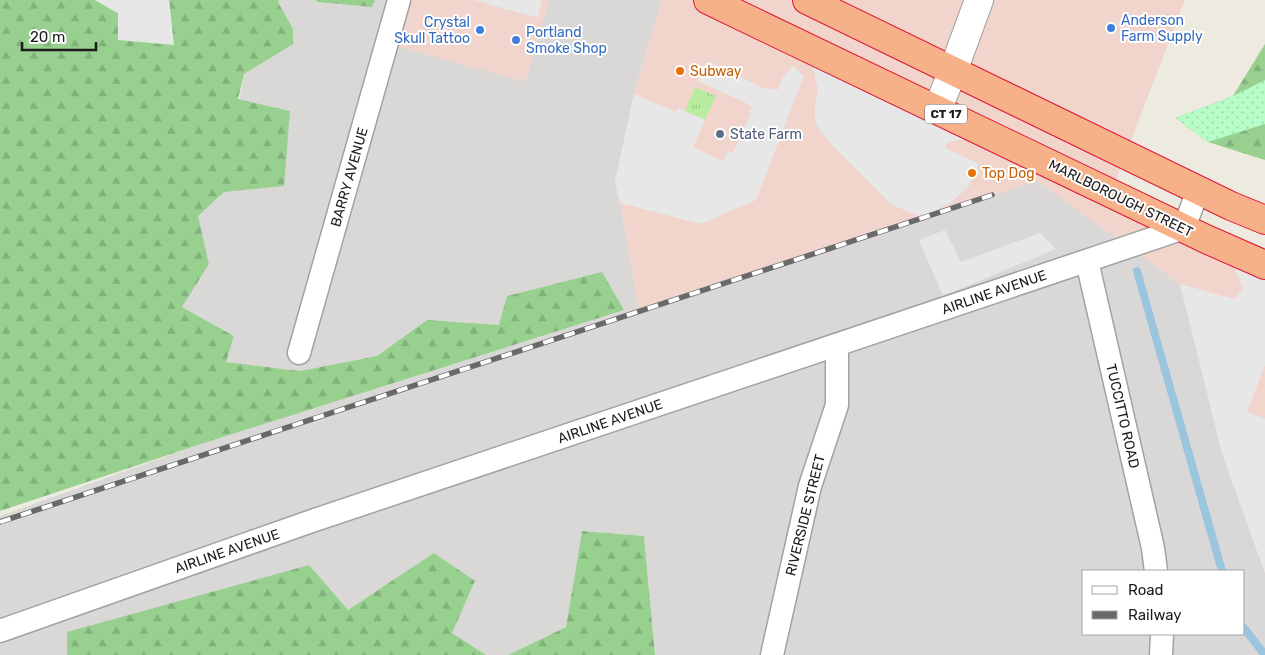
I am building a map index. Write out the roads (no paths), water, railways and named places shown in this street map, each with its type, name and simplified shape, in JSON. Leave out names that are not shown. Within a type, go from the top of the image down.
[{"type":"highway","name":"MARLBOROUGH STREET","points":[[708,0],[1265,265]]},
{"type":"highway","points":[[807,0],[1231,206],[1265,220]]},
{"type":"street","name":"BARRY AVENUE","points":[[299,353],[399,0]]},
{"type":"street","points":[[937,110],[979,0]]},
{"type":"street","points":[[1184,228],[1198,190]]},
{"type":"street","name":"AIRLINE AVENUE","points":[[0,631],[319,519],[1184,228]]},
{"type":"street","name":"TUCCITTO ROAD","points":[[1088,260],[1153,548],[1156,570]]},
{"type":"street","name":"RIVERSIDE STREET","points":[[772,655],[810,486],[837,405],[837,345]]},
{"type":"street","points":[[1161,655],[1162,635]]},
{"type":"waterway","points":[[1137,271],[1222,570]]},
{"type":"waterway","points":[[1245,629],[1265,655]]},
{"type":"railway","points":[[0,522],[992,195]]},
{"type":"place","name":"Anderson Farm Supply","points":[[1111,28]]},
{"type":"place","name":"Crystal Skull Tattoo","points":[[480,30]]},
{"type":"place","name":"Portland Smoke Shop","points":[[516,40]]},
{"type":"place","name":"Subway","points":[[680,71]]},
{"type":"place","name":"State Farm","points":[[720,134]]},
{"type":"place","name":"Top Dog","points":[[972,173]]}]
